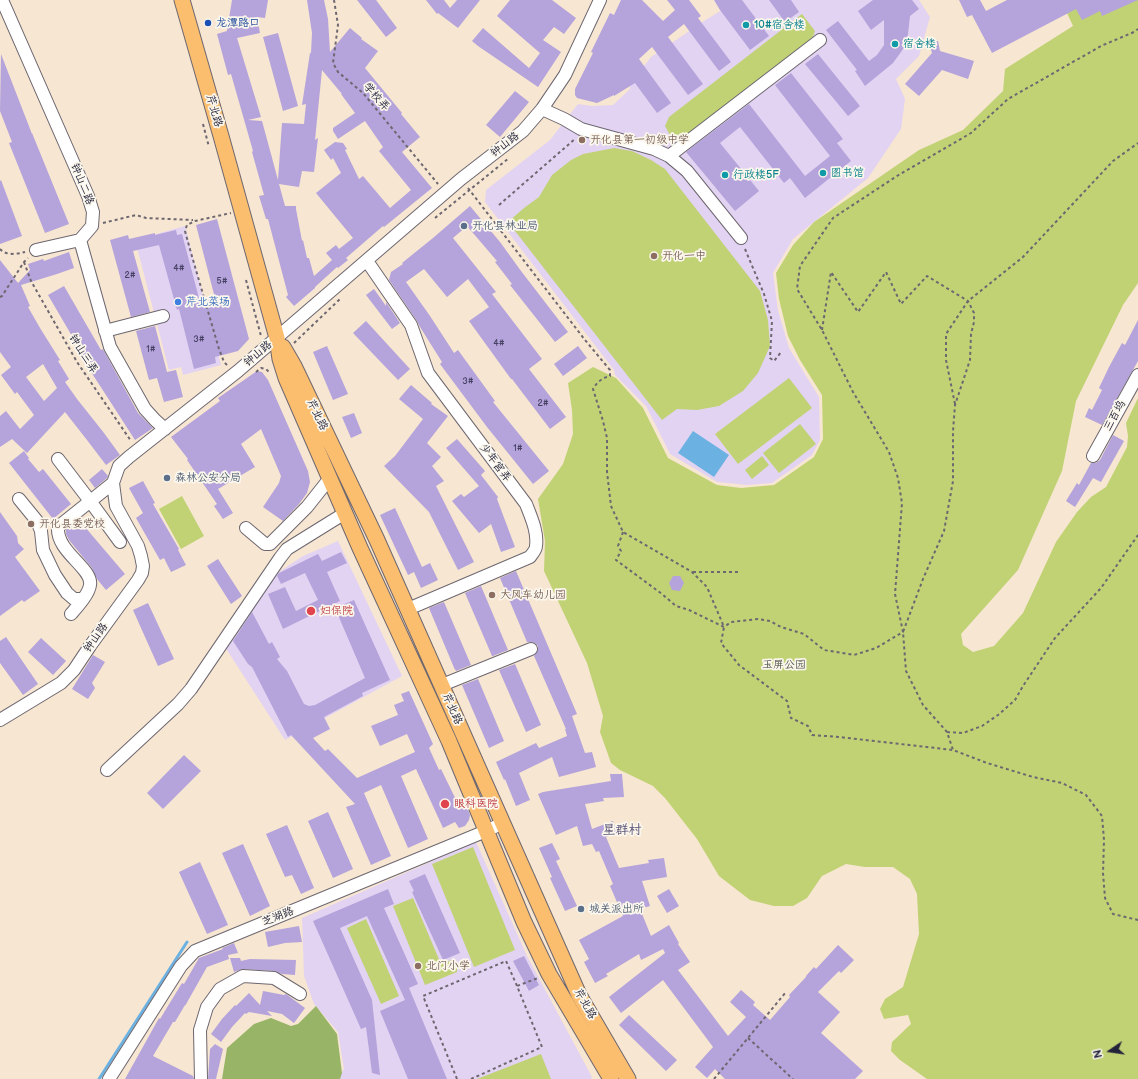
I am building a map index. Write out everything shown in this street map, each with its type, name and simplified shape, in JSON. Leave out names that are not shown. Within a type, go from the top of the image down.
[{"type":"main road","name":"芹北路","points":[[182,0],[234,215],[277,338],[280,359],[286,378],[360,548],[449,741],[524,922],[550,974],[611,1079]]},
{"type":"main road","name":"芹北路","points":[[277,338],[291,361],[377,540],[579,995],[628,1079]]},
{"type":"street","name":"钟山二路","points":[[2,0],[88,196],[93,212],[92,226]]},
{"type":"street","name":"钟山路","points":[[0,720],[61,683],[74,670],[142,573],[142,556],[116,506],[113,483],[120,466],[137,450],[238,371],[461,179],[523,131],[542,109],[564,75],[600,0]]},
{"type":"street","points":[[669,156],[820,40]]},
{"type":"street","points":[[542,109],[564,118],[586,130],[654,149],[669,156],[687,171],[741,238]]},
{"type":"street","points":[[36,250],[80,240],[92,226]]},
{"type":"street","points":[[80,240],[112,352],[145,409],[165,429]]},
{"type":"street","name":"少年宫弄","points":[[367,260],[412,325],[428,373],[526,504],[534,526],[536,546],[530,557],[408,608]]},
{"type":"street","points":[[106,331],[163,316]]},
{"type":"street","name":"三百坞","points":[[1093,456],[1138,376]]},
{"type":"street","points":[[58,459],[120,542]]},
{"type":"street","points":[[246,528],[265,544],[270,544],[307,506],[330,478]]},
{"type":"street","points":[[71,614],[88,592],[90,578],[83,568],[67,552],[59,538],[58,527],[113,483]]},
{"type":"street","points":[[19,500],[37,521],[41,531],[43,550],[55,575],[67,594],[74,599],[82,599]]},
{"type":"street","points":[[107,770],[178,704],[191,689],[287,549],[345,513]]},
{"type":"street","points":[[360,548],[377,540]]},
{"type":"street","points":[[442,685],[531,649]]},
{"type":"street","name":"芝湖路","points":[[109,1079],[181,966],[195,951],[503,823]]},
{"type":"street","points":[[201,1079],[200,1030],[208,1007],[220,989],[243,976],[274,978],[300,994]]},
{"type":"path","name":"学校弄","points":[[334,0],[338,25],[333,63],[338,72],[363,93],[445,193]]},
{"type":"path","points":[[953,750],[947,732],[923,705],[906,671],[903,632],[895,594],[902,504],[898,478],[889,452],[853,392],[822,330],[797,289],[800,266],[833,218],[897,176],[970,133],[1008,99],[1101,46],[1138,29]]},
{"type":"path","points":[[201,117],[210,147]]},
{"type":"path","points":[[499,205],[586,130]]},
{"type":"path","points":[[955,405],[946,360],[946,334],[968,301],[1023,257],[1112,161],[1138,143]]},
{"type":"path","points":[[461,179],[585,340],[610,370],[610,376],[604,378],[596,384],[593,389],[607,438],[607,472],[611,506],[623,532],[692,572],[707,587],[724,627],[722,643],[739,665],[788,701],[791,718],[808,726],[812,735],[953,750],[987,763],[1033,777],[1062,783],[1086,795],[1102,816],[1105,898],[1113,914],[1138,920]]},
{"type":"path","points":[[92,226],[136,215],[146,218],[195,220],[234,215]]},
{"type":"path","points":[[195,220],[187,225],[185,231],[191,253],[224,362],[228,366],[238,371]]},
{"type":"path","points":[[741,238],[764,294],[772,321],[770,358],[774,361],[782,351]]},
{"type":"path","points":[[0,249],[3,252],[8,253],[36,250]]},
{"type":"path","points":[[0,297],[24,262],[36,250]]},
{"type":"path","name":"钟山三弄","points":[[24,262],[31,281],[77,362],[137,450]]},
{"type":"path","points":[[724,627],[731,622],[758,619],[770,621],[781,627],[804,634],[824,650],[854,655],[876,648],[903,632],[923,579],[944,531],[953,481],[953,431],[955,405],[970,360],[971,334],[974,322],[974,313],[968,301],[927,276],[901,304],[886,272],[858,312],[831,272],[822,330]]},
{"type":"path","points":[[246,278],[262,336]]},
{"type":"path","points":[[623,532],[618,546],[621,551],[616,560],[676,606],[689,610],[724,627]]},
{"type":"path","points":[[947,732],[963,733],[982,726],[998,715],[1015,700],[1055,638],[1100,588],[1138,535]]},
{"type":"path","points":[[692,572],[738,572]]},
{"type":"path","points":[[457,1079],[423,996],[506,961],[542,1047],[470,1079]]},
{"type":"path","points":[[517,986],[550,974]]},
{"type":"path","points":[[714,1079],[786,992]]},
{"type":"path","points":[[748,1038],[792,1079]]},
{"type":"shaded area","name":"开化一中","points":[[738,0],[919,0],[930,17],[919,56],[896,79],[905,99],[901,129],[868,178],[793,239],[773,273],[778,310],[789,348],[819,397],[820,440],[812,455],[772,483],[747,485],[717,482],[670,454],[646,406],[615,375],[614,370],[485,202],[486,190],[550,140],[578,104],[592,106],[613,105],[630,89],[630,84],[651,57]]},
{"type":"shaded area","name":"芹北菜场","points":[[185,226],[221,365],[183,375],[181,367],[169,370],[135,240]]},
{"type":"shaded area","name":"妇保院","points":[[338,541],[402,676],[285,740],[225,647],[276,574],[303,556]]},
{"type":"shaded area","name":"北门小学","points":[[476,842],[527,956],[592,1077],[591,1079],[338,1079],[344,1069],[338,1032],[314,1004],[304,976],[302,918]]},
{"type":"green space","name":"玉屏公园","points":[[1061,0],[1138,0],[1138,283],[1123,305],[1076,401],[1062,471],[1018,570],[961,634],[963,645],[973,652],[994,646],[1023,613],[1056,542],[1077,512],[1091,497],[1106,487],[1127,447],[1128,436],[1126,423],[1138,398],[1138,1079],[927,1079],[900,1060],[891,1051],[892,1042],[911,1024],[908,1015],[884,1019],[880,1009],[885,999],[903,987],[919,934],[917,894],[910,879],[893,867],[865,867],[846,864],[822,876],[807,898],[793,906],[774,906],[750,900],[719,876],[697,839],[665,798],[653,786],[620,770],[611,763],[600,732],[603,716],[587,663],[544,571],[545,541],[538,499],[563,464],[573,434],[572,410],[568,383],[593,367],[616,378],[643,408],[668,458],[717,485],[741,488],[774,485],[814,457],[823,439],[822,395],[800,360],[788,336],[779,299],[776,273],[793,245],[814,222],[919,150],[963,130],[1003,91],[1005,69],[1073,26]]},
{"type":"green space","points":[[802,14],[815,31],[813,37],[680,142],[670,135],[665,126],[669,117]]},
{"type":"green space","points":[[614,148],[632,151],[665,169],[760,291],[768,320],[770,346],[758,373],[743,391],[719,406],[697,410],[677,409],[662,420],[508,222],[539,197],[552,175],[571,160],[583,154]]},
{"type":"green space","points":[[789,378],[812,408],[738,464],[715,434]]},
{"type":"green space","points":[[800,424],[816,444],[779,473],[763,453]]},
{"type":"green space","points":[[762,456],[769,465],[752,479],[745,470]]},
{"type":"green space","points":[[182,496],[204,536],[181,549],[159,509]]},
{"type":"green space","points":[[473,847],[515,950],[474,967],[432,864]]},
{"type":"green space","points":[[413,898],[441,964],[452,960],[457,967],[457,972],[425,985],[393,906]]},
{"type":"green space","points":[[366,919],[399,996],[381,1004],[347,928]]},
{"type":"green space","points":[[316,1006],[337,1034],[342,1073],[340,1079],[222,1079],[227,1048],[254,1024],[271,1018],[291,1026],[298,1024]]},
{"type":"green space","points":[[541,1054],[551,1079],[477,1079]]},
{"type":"water","points":[[693,431],[729,455],[714,477],[678,453]]},
{"type":"building","points":[[232,0],[268,0],[265,18],[257,17],[260,33],[237,38],[261,117],[248,120],[262,121],[278,180],[282,123],[304,124],[306,104],[302,105],[311,53],[312,33],[307,0],[324,0],[328,19],[330,52],[350,28],[362,38],[361,39],[378,51],[365,68],[420,137],[402,152],[432,188],[384,227],[383,226],[346,258],[348,260],[338,268],[337,267],[294,306],[286,297],[288,295],[268,219],[266,219],[259,196],[264,195],[252,152],[253,151],[231,74],[228,75],[217,34],[227,31]],"holes":[[[322,70],[342,94],[355,113],[333,128],[333,131],[338,139],[365,121],[383,147],[379,151],[411,190],[390,208],[363,176],[359,179],[345,150],[347,149],[343,143],[335,142],[324,150],[331,160],[333,158],[341,173],[316,193],[353,238],[339,249],[336,245],[326,253],[332,260],[314,276],[309,258],[307,258],[303,240],[302,241],[296,206],[285,206],[279,184],[299,187],[302,171],[314,172],[318,138],[315,140]]]},
{"type":"building","points":[[357,0],[376,0],[397,28],[386,37]]},
{"type":"building","points":[[426,0],[444,0],[450,8],[457,0],[480,0],[458,28],[438,13],[437,14]]},
{"type":"building","points":[[510,0],[552,0],[576,18],[564,34],[554,27],[543,40],[561,52],[538,87],[472,41],[483,28],[529,68],[540,53],[497,16]]},
{"type":"building","points":[[621,0],[642,0],[663,21],[675,10],[667,0],[689,0],[701,16],[698,18],[731,62],[719,71],[684,24],[668,37],[703,84],[688,95],[652,47],[639,59],[671,103],[657,113],[635,83],[614,96],[597,103],[577,98],[575,95],[575,89],[593,53],[591,52],[610,13],[614,15]]},
{"type":"building","name":"10#宿舍楼","points":[[714,0],[742,0],[769,36],[750,50]]},
{"type":"building","points":[[769,0],[791,0],[799,12],[785,22]]},
{"type":"building","points":[[873,0],[912,0],[919,9],[910,16],[907,43],[901,52],[893,63],[865,86],[855,71],[857,70],[826,30],[838,21],[869,61],[877,55],[884,45],[884,20],[871,30],[858,11]]},
{"type":"building","points":[[959,0],[980,0],[986,11],[1007,0],[1138,0],[1102,16],[1100,11],[1082,20],[1076,9],[992,53],[972,15],[967,17]]},
{"type":"building","points":[[278,33],[298,106],[283,111],[263,37]]},
{"type":"building","points":[[938,41],[940,51],[974,61],[968,79],[942,70],[919,96],[905,84],[932,53],[929,43]]},
{"type":"building","points":[[1,54],[69,224],[45,233],[9,143],[12,142],[0,111]]},
{"type":"building","points":[[818,54],[860,106],[848,116],[805,64]]},
{"type":"building","points":[[791,73],[843,139],[837,143],[851,161],[805,198],[790,178],[784,183],[740,127],[720,143],[759,191],[735,211],[686,152],[749,104],[805,176],[830,156],[775,85]]},
{"type":"building","points":[[515,91],[529,102],[500,137],[486,125]]},
{"type":"building","points":[[1,180],[22,236],[0,244],[0,181]]},
{"type":"building","points":[[470,206],[500,242],[568,332],[555,342],[510,285],[512,284],[495,262],[497,261],[467,226],[453,238],[496,292],[492,294],[542,359],[529,369],[566,417],[550,429],[469,321],[489,307],[468,279],[447,297],[424,269],[406,282],[454,353],[458,350],[495,401],[493,402],[549,471],[533,484],[487,427],[440,364],[442,362],[417,321],[389,280],[391,272],[403,264],[402,263]]},
{"type":"building","points":[[217,219],[249,339],[238,351],[215,357],[216,363],[194,369],[179,309],[177,310],[159,245],[133,251],[150,312],[131,317],[110,240],[128,235],[129,239],[176,230],[177,235],[182,234],[200,302],[215,298],[196,225]]},
{"type":"building","points":[[69,252],[74,268],[21,285],[30,306],[28,307],[60,360],[58,361],[69,379],[65,382],[120,455],[106,465],[65,412],[27,453],[12,439],[0,447],[0,416],[6,411],[20,429],[34,415],[17,392],[15,394],[1,375],[11,367],[0,352],[0,260],[18,283],[30,270],[28,264],[43,259],[44,261]],"holes":[[[43,364],[57,388],[44,401],[26,377]]]},
{"type":"building","points":[[64,286],[101,350],[102,349],[104,351],[138,413],[153,428],[135,440],[84,361],[86,360],[48,295]]},
{"type":"building","points":[[374,289],[386,306],[386,302],[400,323],[392,329],[366,295]]},
{"type":"building","points":[[1138,320],[1138,361],[1102,425],[1085,417],[1089,408],[1092,410],[1102,390],[1099,388],[1122,343],[1125,345]]},
{"type":"building","points":[[366,321],[410,369],[398,380],[353,333]]},
{"type":"building","points":[[155,326],[167,372],[176,370],[183,397],[164,402],[157,378],[149,380],[136,331]]},
{"type":"building","points":[[327,346],[348,394],[333,400],[313,352]]},
{"type":"building","points":[[578,346],[587,358],[563,376],[554,364]]},
{"type":"building","points":[[257,371],[262,372],[268,380],[308,471],[310,482],[307,493],[283,521],[263,507],[279,483],[281,476],[261,429],[241,444],[255,467],[218,489],[233,513],[223,519],[214,506],[217,504],[187,460],[188,459],[171,437],[220,401],[218,398]]},
{"type":"building","points":[[411,385],[432,403],[431,404],[448,416],[427,443],[441,457],[432,466],[444,481],[436,486],[474,562],[458,570],[429,512],[384,466],[395,456],[423,419],[399,399]]},
{"type":"building","points":[[354,413],[362,433],[351,438],[342,417]]},
{"type":"building","points":[[1113,435],[1124,441],[1101,482],[1093,478],[1075,507],[1066,501],[1077,483],[1079,485],[1091,463],[1096,463],[1100,460]]},
{"type":"building","points":[[457,439],[485,471],[481,475],[498,497],[497,499],[515,547],[501,552],[491,524],[479,533],[452,501],[461,494],[464,497],[479,486],[446,448]]},
{"type":"building","points":[[24,451],[29,458],[28,459],[39,472],[43,469],[71,504],[53,519],[9,463]]},
{"type":"building","points":[[102,469],[108,476],[95,488],[89,480]]},
{"type":"building","points":[[143,481],[155,503],[153,504],[179,549],[178,550],[186,565],[171,572],[164,558],[160,560],[136,518],[143,513],[129,488]]},
{"type":"building","points":[[395,508],[422,567],[430,563],[438,580],[421,588],[414,572],[408,575],[380,515]]},
{"type":"building","points":[[0,512],[17,536],[18,543],[24,549],[15,557],[40,591],[24,602],[22,600],[0,616]]},
{"type":"building","points":[[79,520],[125,574],[106,590],[97,579],[92,568],[69,540],[66,534],[66,530]]},
{"type":"building","points":[[341,552],[347,563],[327,572],[340,601],[283,629],[268,594],[285,587],[296,611],[318,600],[305,573],[281,584],[277,576],[279,573],[318,554],[322,561]]},
{"type":"building","points":[[218,559],[242,596],[231,604],[207,566]]},
{"type":"building","points":[[516,571],[577,714],[572,716],[585,753],[592,752],[596,767],[559,777],[552,757],[519,773],[530,800],[516,806],[496,762],[536,743],[539,748],[567,736],[566,729],[534,656],[538,650],[538,646],[535,643],[527,642],[500,578]]},
{"type":"building","points":[[673,576],[680,576],[684,583],[680,591],[672,590],[669,583]]},
{"type":"building","points":[[481,586],[508,650],[493,656],[465,593]]},
{"type":"building","points":[[354,600],[390,680],[362,693],[363,696],[324,717],[330,729],[313,738],[325,751],[328,749],[357,778],[415,752],[407,734],[380,746],[371,726],[398,715],[394,705],[404,701],[401,694],[409,691],[433,744],[429,748],[439,770],[441,769],[459,806],[465,803],[470,815],[465,826],[459,828],[455,822],[443,828],[416,769],[401,776],[428,839],[408,848],[381,785],[364,793],[391,856],[371,865],[346,807],[355,804],[291,735],[288,737],[252,667],[248,664],[233,641],[252,612],[269,644],[272,642],[280,657],[277,659],[287,671],[304,704],[309,706],[315,705],[365,678],[335,608]]},
{"type":"building","points":[[444,602],[471,665],[456,671],[429,608]]},
{"type":"building","points":[[148,603],[174,659],[158,666],[133,610]]},
{"type":"building","points":[[6,637],[38,684],[23,695],[0,663],[0,641]]},
{"type":"building","points":[[41,638],[66,661],[53,675],[28,652]]},
{"type":"building","points":[[93,655],[105,662],[92,683],[95,688],[88,699],[72,689]]},
{"type":"building","points":[[515,664],[541,725],[526,732],[499,670]]},
{"type":"building","points":[[478,679],[504,741],[489,748],[462,685]]},
{"type":"building","points":[[184,755],[201,771],[163,809],[147,793]]},
{"type":"building","points":[[610,774],[622,774],[624,797],[603,798],[604,801],[585,804],[592,829],[613,821],[617,833],[606,837],[619,868],[649,863],[648,860],[664,858],[667,877],[642,881],[650,906],[640,909],[651,936],[669,925],[679,943],[678,944],[690,962],[678,970],[728,1036],[746,1017],[730,1002],[741,990],[755,1002],[753,1005],[770,1020],[790,997],[789,995],[814,967],[816,969],[838,945],[854,960],[841,973],[839,971],[818,992],[840,1012],[821,1033],[863,1071],[855,1079],[725,1079],[715,1069],[707,1078],[695,1067],[713,1047],[663,980],[621,1013],[609,997],[665,953],[663,949],[641,960],[639,954],[606,974],[608,976],[595,983],[584,962],[589,959],[579,940],[623,916],[610,886],[613,884],[599,851],[596,852],[592,844],[583,846],[577,826],[556,835],[538,794],[611,781]]},
{"type":"building","points":[[328,812],[353,869],[333,878],[308,821]]},
{"type":"building","points":[[287,825],[314,888],[301,894],[292,875],[285,877],[266,834]]},
{"type":"building","points":[[552,843],[560,859],[556,861],[577,906],[565,911],[550,878],[552,877],[539,848]]},
{"type":"building","points":[[243,844],[270,906],[250,916],[222,853]]},
{"type":"building","points":[[200,862],[228,925],[207,934],[179,872]]},
{"type":"building","points":[[425,874],[460,953],[443,960],[412,892],[414,891],[409,881]]},
{"type":"building","points":[[388,889],[394,904],[384,908],[418,984],[409,988],[447,1079],[408,1079],[380,1011],[405,1000],[367,916],[340,928],[372,1000],[380,1075],[372,1073],[366,1027],[361,1029],[313,921]]},
{"type":"building","points":[[669,889],[679,906],[667,913],[657,896]]},
{"type":"building","points":[[299,926],[302,942],[285,943],[268,947],[265,932]]},
{"type":"building","points":[[234,943],[238,953],[228,955],[229,959],[207,967],[185,1006],[175,1022],[173,1022],[153,1056],[193,1076],[194,1079],[125,1079],[159,1018],[160,1019],[182,983],[184,984],[199,958]]},
{"type":"building","points":[[524,956],[539,985],[529,991],[513,961]]},
{"type":"building","points":[[230,958],[240,958],[241,961],[250,959],[296,960],[295,975],[282,974],[274,971],[243,969],[234,972]]},
{"type":"building","points":[[263,991],[284,995],[286,994],[305,1008],[294,1023],[282,1014],[267,1011],[272,1016],[249,1012],[246,1014],[245,1013],[221,1042],[211,1034],[222,1019],[249,993],[260,1005]]},
{"type":"building","points":[[629,1015],[677,1060],[666,1071],[619,1025]]},
{"type":"building","points":[[215,1044],[223,1049],[216,1079],[208,1079],[210,1049]]},
{"type":"waterway","points":[[99,1079],[187,942]]},
{"type":"place","name":"龙潭路口","points":[[208,23]]},
{"type":"place","name":"10#宿舍楼","points":[[746,25]]},
{"type":"place","name":"宿舍楼","points":[[895,44]]},
{"type":"place","name":"开化县第一初级中学","points":[[582,140]]},
{"type":"place","name":"图书馆","points":[[823,173]]},
{"type":"place","name":"行政楼5F","points":[[725,175]]},
{"type":"place","name":"开化县林业局","points":[[464,226]]},
{"type":"place","name":"开化一中","points":[[654,256]]},
{"type":"place","name":"芹北菜场","points":[[178,302]]},
{"type":"place","name":"森林公安分局","points":[[167,478]]},
{"type":"place","name":"开化县委党校","points":[[31,524]]},
{"type":"place","name":"大风车幼儿园","points":[[492,595]]},
{"type":"place","name":"妇保院","points":[[311,611]]},
{"type":"place","name":"眼科医院","points":[[445,804]]},
{"type":"place","name":"城关派出所","points":[[581,909]]},
{"type":"place","name":"北门小学","points":[[418,966]]},
{"type":"district","name":"星群村","points":[[622,831]]}]
